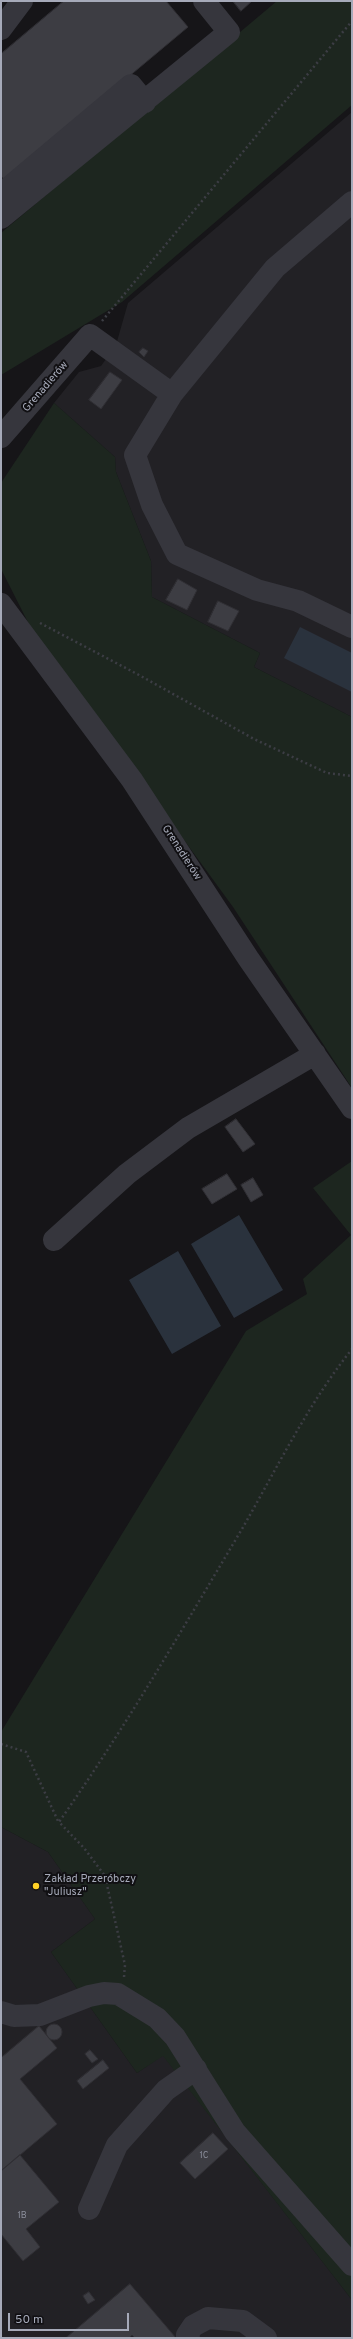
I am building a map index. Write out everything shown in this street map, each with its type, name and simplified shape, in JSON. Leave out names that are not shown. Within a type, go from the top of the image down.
[{"type":"street","points":[[1,29],[22,1]]},
{"type":"street","points":[[1,218],[229,32],[204,1]]},
{"type":"street","points":[[1,192],[7,189],[131,85],[145,102]]},
{"type":"street","points":[[352,202],[275,268],[172,394],[135,455],[152,505],[177,554],[257,590],[298,601],[352,627]]},
{"type":"street","points":[[90,336],[172,394]]},
{"type":"street","name":"Grenadierów","points":[[1,438],[90,336]]},
{"type":"street","name":"Grenadierów","points":[[1,604],[132,780],[248,958],[352,1108]]},
{"type":"street","points":[[54,1240],[127,1174],[188,1128],[315,1054]]},
{"type":"street","points":[[1,2012],[27,2017],[40,2014],[89,1996],[104,1993],[118,1994],[157,2018],[175,2037],[235,2132],[352,2265]]},
{"type":"street","points":[[89,2209],[117,2145],[166,2090],[196,2069]]},
{"type":"street","points":[[189,2338],[187,2335],[193,2326],[208,2318],[243,2321],[266,2338]]},
{"type":"path","points":[[90,336],[352,21]]},
{"type":"path","points":[[15,624],[33,620],[139,675],[254,740],[327,773],[352,776]]},
{"type":"path","points":[[59,1822],[107,1753],[242,1529],[327,1381],[352,1349]]},
{"type":"path","points":[[1,1744],[26,1752],[59,1822],[84,1848],[105,1876],[124,1965],[124,1981],[118,1994]]},
{"type":"shaded area","points":[[277,1],[352,1],[352,105],[122,302],[1,375],[1,233]]},
{"type":"shaded area","points":[[352,112],[352,717],[254,667],[260,653],[152,597],[151,561],[116,472],[115,457],[54,403],[79,372],[101,366],[116,345],[128,303]]},
{"type":"shaded area","points":[[54,403],[115,457],[116,472],[151,561],[152,597],[260,653],[254,667],[352,717],[352,1088],[233,907],[35,636],[1,569],[1,483]]},
{"type":"shaded area","points":[[352,1161],[352,2300],[163,2056],[137,2073],[51,1952],[95,1919],[48,1852],[1,1827],[1,1732],[246,1331],[307,1294],[303,1279],[351,1235],[313,1188]]},
{"type":"shaded area","points":[[1,1827],[48,1852],[95,1919],[51,1952],[137,2073],[163,2055],[352,2300],[352,2338],[1,2338]]},
{"type":"water","points":[[300,627],[352,653],[352,692],[284,658]]},
{"type":"water","points":[[239,1215],[283,1290],[234,1318],[191,1244]]},
{"type":"water","points":[[178,1251],[221,1326],[172,1354],[129,1280]]},
{"type":"building","points":[[64,1],[166,1],[188,27],[5,180],[1,176],[1,54]]},
{"type":"building","points":[[233,1],[252,1],[241,11]]},
{"type":"building","points":[[143,348],[148,351],[144,357],[139,352]]},
{"type":"building","points":[[110,372],[122,380],[101,409],[89,400]]},
{"type":"building","points":[[178,579],[197,590],[187,610],[166,600]]},
{"type":"building","points":[[218,601],[239,611],[228,631],[208,622]]},
{"type":"building","points":[[236,1119],[255,1144],[243,1152],[225,1127]]},
{"type":"building","points":[[227,1174],[237,1189],[212,1204],[202,1189]]},
{"type":"building","points":[[253,1178],[263,1195],[251,1202],[241,1185]]},
{"type":"building","points":[[54,2024],[61,2029],[62,2032],[57,2039],[54,2040],[47,2035],[46,2032],[51,2025]]},
{"type":"building","points":[[39,2026],[57,2048],[20,2079],[57,2124],[1,2171],[1,2058]]},
{"type":"building","points":[[90,2050],[98,2059],[92,2063],[85,2054]]},
{"type":"building","points":[[103,2060],[109,2068],[83,2089],[77,2081]]},
{"type":"building","points":[[213,2133],[228,2149],[195,2179],[180,2163]]},
{"type":"building","points":[[20,2155],[59,2202],[26,2229],[40,2247],[23,2261],[1,2234],[1,2171]]},
{"type":"building","points":[[130,2284],[176,2338],[135,2338],[132,2335],[129,2338],[66,2338]]},
{"type":"building","points":[[89,2292],[95,2300],[88,2304],[83,2296]]},
{"type":"place","name":"Zakład Przeróbczy \"Juliusz\"","points":[[36,1886]]}]
